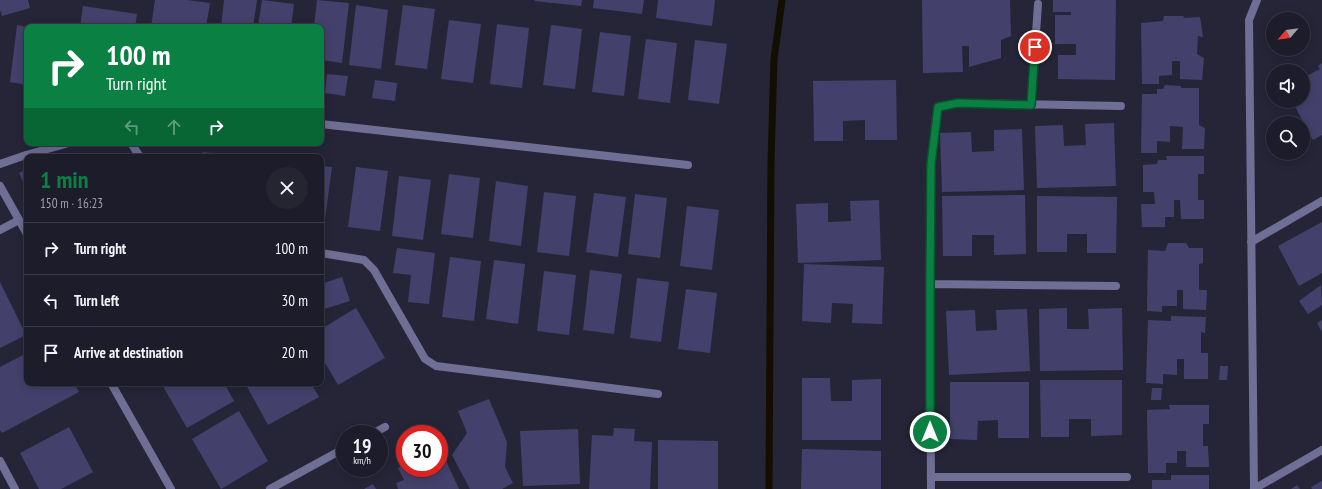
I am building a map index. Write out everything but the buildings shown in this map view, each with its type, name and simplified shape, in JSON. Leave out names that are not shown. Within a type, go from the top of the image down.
[{"type":"street","points":[[1257,0],[1249,20],[1254,489],[1322,450]]},
{"type":"street","points":[[1031,105],[1038,4]]},
{"type":"street","points":[[931,489],[931,164],[938,107],[958,103],[1120,106]]},
{"type":"street","points":[[324,124],[688,166]]},
{"type":"street","points":[[30,154],[58,146]]},
{"type":"street","points":[[0,164],[24,156]]},
{"type":"street","points":[[0,186],[24,229]]},
{"type":"street","points":[[1251,242],[1322,201]]},
{"type":"street","points":[[0,230],[19,220]]},
{"type":"street","points":[[324,253],[364,260],[374,270],[425,359],[436,366],[658,394]]},
{"type":"street","points":[[930,284],[1116,286]]},
{"type":"street","points":[[113,386],[171,489]]},
{"type":"street","points":[[270,489],[336,453]]},
{"type":"street","points":[[0,461],[15,489]]},
{"type":"street","points":[[931,477],[1126,477]]},
{"type":"waterway","points":[[769,489],[771,161],[774,59],[782,0]]},
{"type":"route","points":[[930,432],[931,164],[938,107],[958,103],[1031,105],[1035,47]]}]
